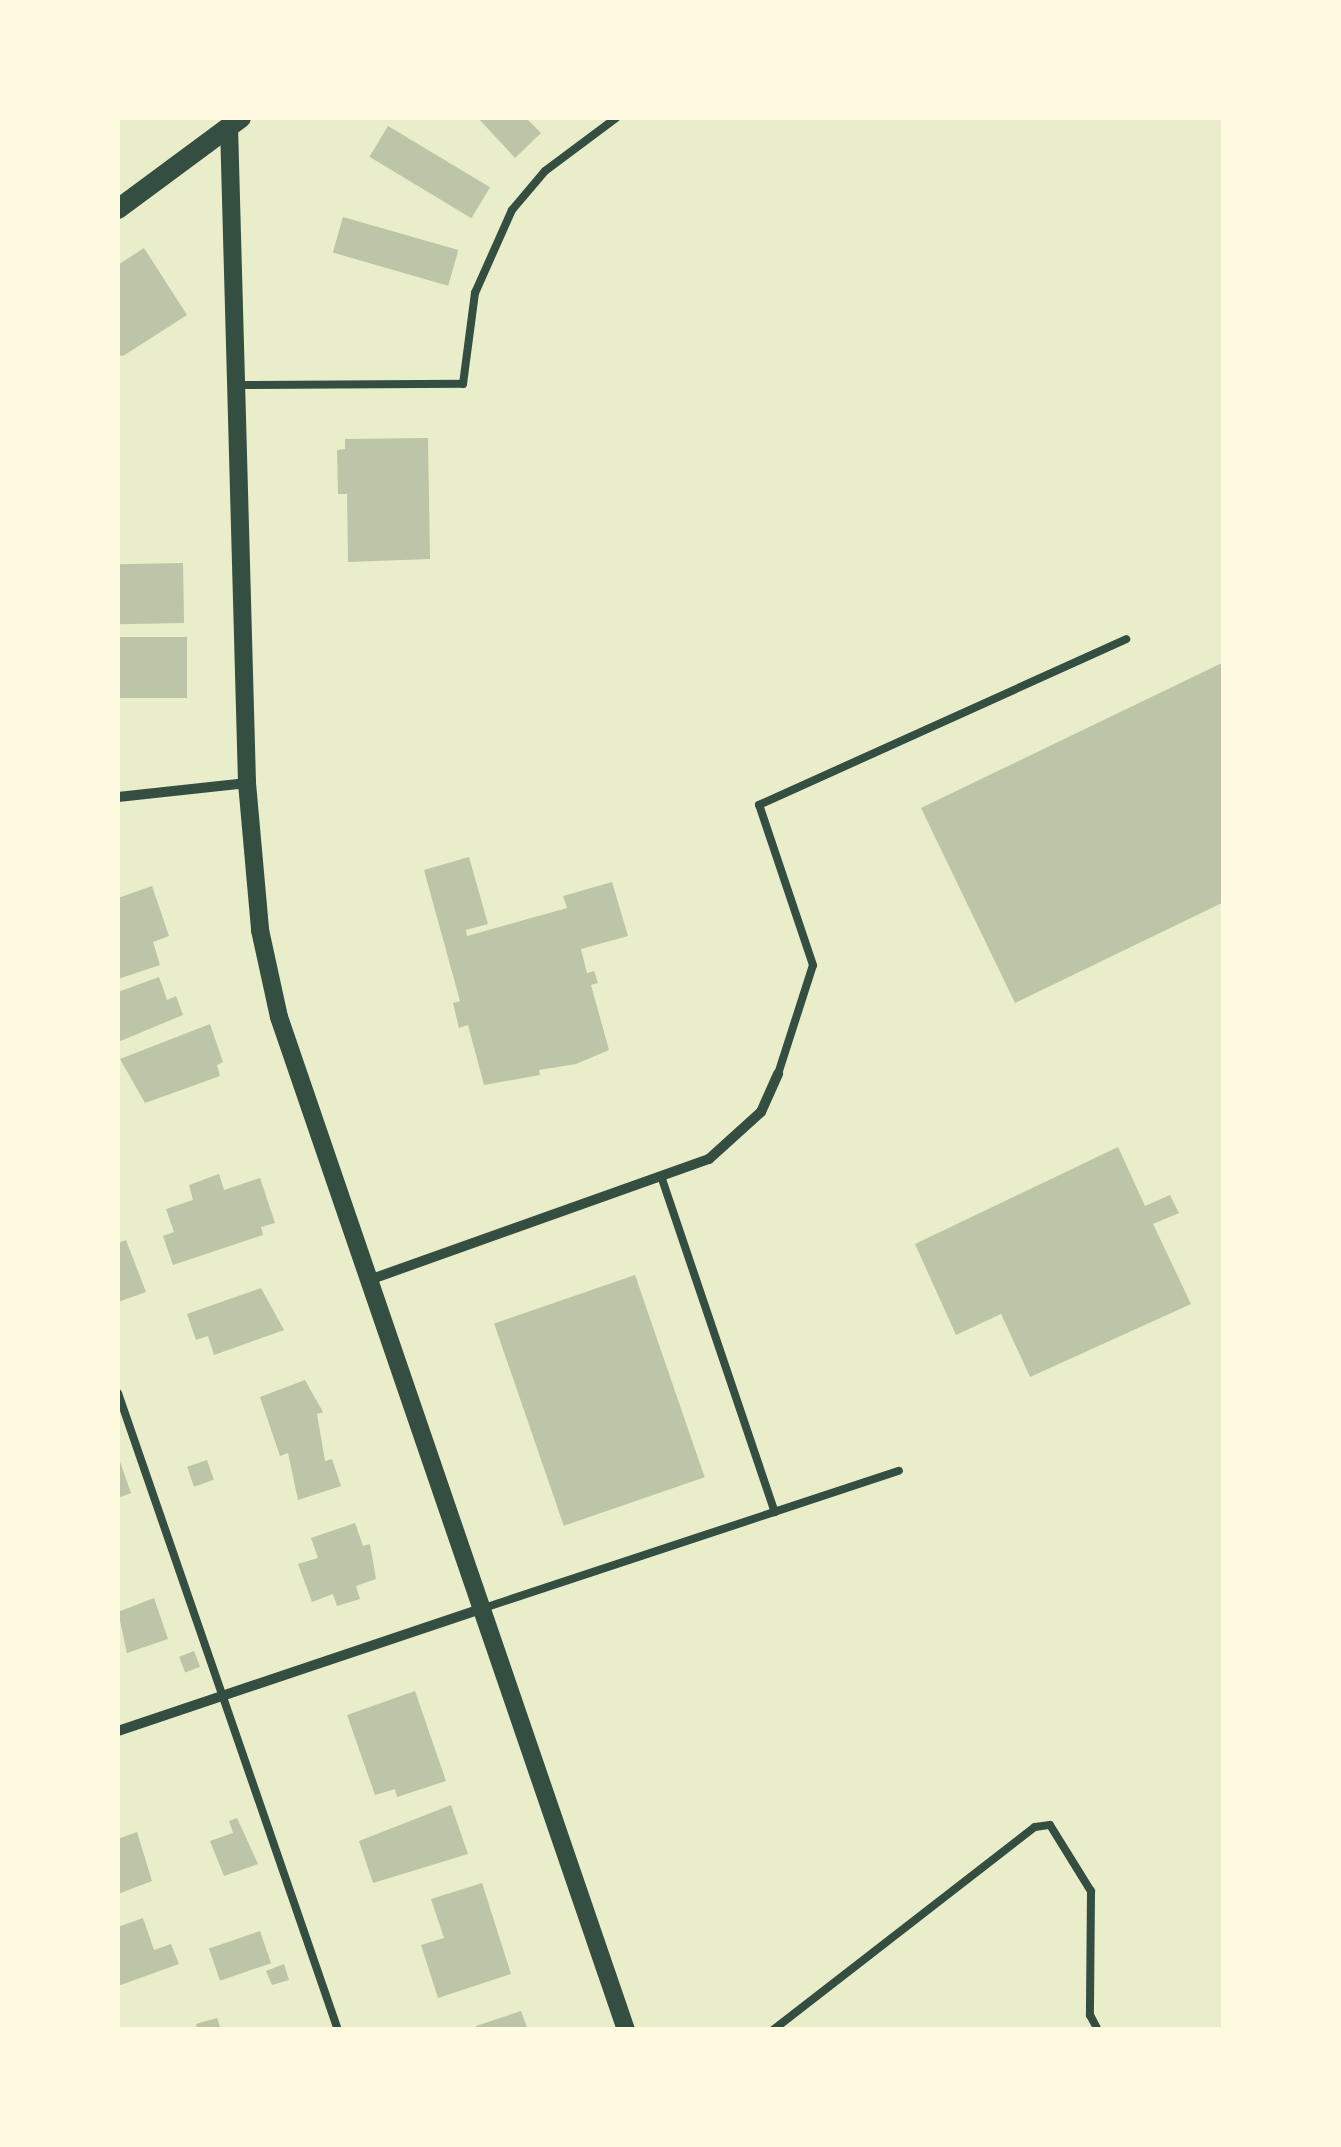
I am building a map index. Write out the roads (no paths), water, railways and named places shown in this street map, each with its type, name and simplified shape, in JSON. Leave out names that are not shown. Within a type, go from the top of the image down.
[{"type":"main road","points":[[118,209],[235,122]]},
{"type":"street","points":[[235,122],[234,385],[247,784],[260,930],[279,1017],[626,2030]]},
{"type":"street","points":[[118,797],[247,784]]},
{"type":"street","points":[[369,1280],[709,1159],[736,1140],[761,1112],[778,1074]]},
{"type":"street","points":[[118,1731],[480,1609]]},
{"type":"lane","points":[[234,385],[462,384],[476,293],[504,224],[545,171],[616,118]]},
{"type":"lane","points":[[778,1074],[813,965],[760,805],[1126,639]]},
{"type":"lane","points":[[660,1176],[775,1512]]},
{"type":"lane","points":[[118,1393],[338,2030]]},
{"type":"lane","points":[[480,1609],[899,1471]]},
{"type":"lane","points":[[773,2030],[1035,1827],[1050,1826],[1092,1891],[1090,2016],[1098,2030]]}]
